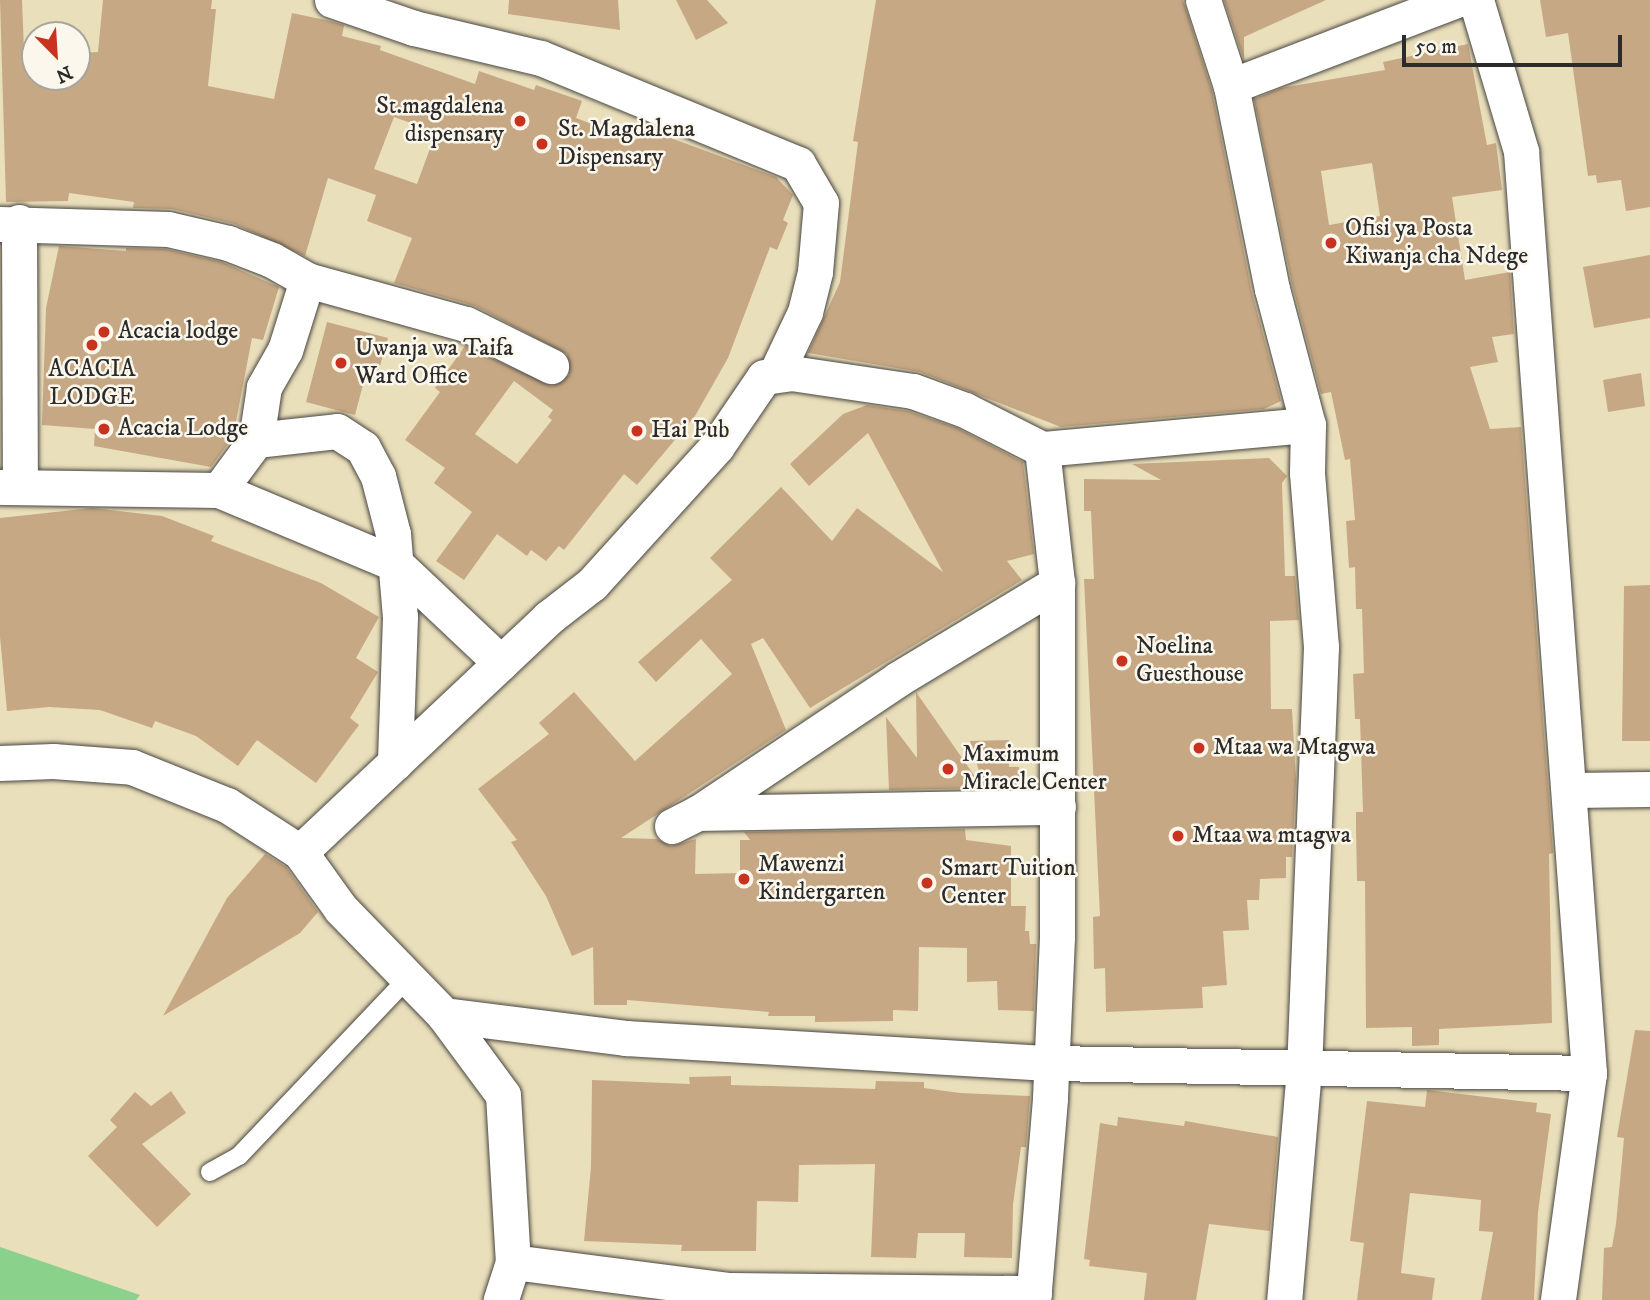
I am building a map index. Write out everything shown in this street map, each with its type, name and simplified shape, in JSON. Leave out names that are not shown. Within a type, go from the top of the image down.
[{"type":"street","points":[[332,0],[414,28],[541,58],[798,164],[821,203],[814,272],[805,312],[776,373]]},
{"type":"street","points":[[1203,0],[1231,86],[1272,289],[1308,425],[1307,473],[1321,647],[1304,1069],[1284,1300]]},
{"type":"street","points":[[1231,86],[1456,0]]},
{"type":"street","points":[[1476,0],[1521,151],[1589,1073],[1558,1300]]},
{"type":"street","points":[[501,663],[396,564],[219,490],[10,486],[10,223],[79,229],[168,229],[228,243],[272,260],[307,280],[466,324],[551,366]]},
{"type":"street","points":[[219,490],[256,440],[264,387],[285,350],[307,280]]},
{"type":"street","points":[[300,852],[501,663],[592,584],[717,446],[764,377],[776,373],[913,391],[965,410],[1042,449],[1308,425]]},
{"type":"street","points":[[256,440],[325,430],[355,440],[370,459],[385,495],[396,564],[400,617],[395,763]]},
{"type":"street","points":[[513,1262],[730,1295],[1034,1296],[1052,1063],[1058,807],[1057,583],[1042,449]]},
{"type":"street","points":[[1057,583],[898,679],[685,820],[1058,807]]},
{"type":"street","points":[[0,763],[53,761],[132,767],[228,805],[300,852],[341,909],[407,980],[444,1015],[503,1095],[513,1262],[501,1300]]},
{"type":"street","points":[[1570,790],[1650,789]]},
{"type":"street","points":[[444,1015],[626,1038],[1052,1063],[1589,1073]]},
{"type":"lane","points":[[210,1172],[239,1156],[407,980]]},
{"type":"green space","points":[[0,1247],[140,1295],[136,1300],[0,1300]]},
{"type":"building","points":[[0,0],[22,0],[21,91],[91,91],[91,52],[98,52],[103,0],[212,0],[211,9],[216,9],[208,86],[274,99],[292,13],[344,25],[342,36],[381,46],[380,50],[475,84],[479,71],[534,90],[536,85],[582,101],[576,118],[636,140],[641,127],[776,177],[793,195],[783,220],[788,223],[777,250],[770,247],[728,358],[695,416],[637,485],[624,474],[564,550],[559,546],[546,561],[531,550],[527,556],[497,534],[464,580],[436,561],[472,512],[434,483],[445,468],[405,440],[440,392],[435,388],[465,346],[552,386],[569,375],[567,354],[475,306],[394,283],[412,238],[367,221],[376,195],[328,178],[305,256],[235,224],[172,209],[133,208],[134,202],[69,193],[68,201],[6,202]],"holes":[[[394,117],[436,132],[417,184],[374,169]],[[514,381],[553,410],[548,417],[552,420],[517,464],[475,434]]]},
{"type":"building","points":[[509,0],[618,0],[620,30],[508,14]]},
{"type":"building","points":[[676,0],[707,0],[728,23],[696,40]]},
{"type":"building","points":[[876,0],[1183,0],[1212,91],[1252,293],[1281,401],[1264,409],[1061,427],[920,372],[808,353],[840,282],[858,142],[853,141]]},
{"type":"building","points":[[1224,0],[1326,0],[1244,37],[1244,60]]},
{"type":"building","points":[[1540,0],[1650,0],[1650,207],[1626,211],[1621,180],[1597,183],[1596,175],[1588,176],[1568,33],[1546,37]]},
{"type":"building","points":[[1468,44],[1487,145],[1496,143],[1502,190],[1452,197],[1465,280],[1510,272],[1514,334],[1492,337],[1498,362],[1470,367],[1490,429],[1521,427],[1553,853],[1549,854],[1552,1023],[1439,1029],[1439,1045],[1412,1046],[1412,1027],[1366,1028],[1365,881],[1357,881],[1356,812],[1363,812],[1360,719],[1355,719],[1353,674],[1364,673],[1362,609],[1356,609],[1355,567],[1349,568],[1346,521],[1355,520],[1350,459],[1345,460],[1331,392],[1321,394],[1292,284],[1254,99],[1281,88],[1385,70],[1383,62]],"holes":[[[1372,163],[1380,216],[1329,225],[1321,171]]]},
{"type":"building","points":[[59,246],[126,251],[126,248],[165,249],[222,262],[279,287],[263,340],[252,338],[233,437],[211,467],[94,446],[95,429],[42,425],[46,308]]},
{"type":"building","points":[[1650,255],[1650,318],[1594,328],[1583,267]]},
{"type":"building","points":[[327,322],[388,338],[376,380],[365,377],[355,415],[306,402]]},
{"type":"building","points":[[1641,373],[1645,406],[1608,412],[1603,380]]},
{"type":"building","points":[[867,405],[908,411],[957,428],[1023,462],[1034,554],[1007,561],[1022,580],[810,708],[763,638],[751,644],[786,730],[621,838],[657,839],[671,846],[696,839],[695,874],[740,873],[740,840],[750,840],[744,832],[965,829],[966,840],[1011,846],[1011,906],[1026,906],[1025,931],[1029,931],[1030,944],[1036,944],[1034,1011],[998,1010],[997,981],[967,982],[967,948],[919,947],[918,1011],[893,1010],[893,1021],[815,1022],[815,1016],[768,1016],[769,1012],[627,1000],[627,1005],[594,1005],[593,947],[572,956],[546,896],[511,842],[517,840],[478,789],[549,734],[539,723],[574,692],[635,761],[732,674],[701,639],[656,682],[638,662],[732,580],[710,558],[781,487],[832,541],[857,508],[943,572],[868,433],[809,486],[790,464],[843,414]]},
{"type":"building","points":[[1269,458],[1287,476],[1282,483],[1285,576],[1295,576],[1299,620],[1270,621],[1271,709],[1292,709],[1296,780],[1292,857],[1286,857],[1286,878],[1260,879],[1259,900],[1247,900],[1249,930],[1223,931],[1227,985],[1202,987],[1203,1008],[1106,1012],[1105,968],[1094,969],[1093,917],[1100,916],[1084,579],[1094,579],[1091,511],[1084,511],[1084,479],[1161,480],[1132,464]]},
{"type":"building","points":[[92,508],[162,516],[214,536],[211,541],[321,583],[379,617],[356,658],[378,672],[350,718],[359,725],[316,783],[257,740],[238,766],[196,736],[155,721],[152,728],[100,710],[49,707],[7,711],[0,637],[0,518]]},
{"type":"building","points":[[1650,585],[1650,741],[1622,741],[1624,586]]},
{"type":"building","points":[[916,692],[983,788],[889,790],[886,717],[917,758]]},
{"type":"building","points":[[1009,740],[1009,767],[1019,767],[1020,788],[984,788],[970,741]]},
{"type":"building","points":[[265,854],[286,867],[318,912],[300,933],[163,1016],[227,898]]},
{"type":"building","points":[[1635,1030],[1650,1031],[1650,1300],[1602,1300],[1604,1248],[1612,1247],[1624,1138],[1617,1137]]},
{"type":"building","points":[[731,1076],[731,1085],[875,1089],[876,1081],[924,1082],[924,1088],[960,1093],[1030,1096],[1026,1147],[1021,1147],[1013,1204],[1012,1258],[964,1257],[965,1233],[918,1233],[916,1258],[871,1257],[875,1164],[799,1165],[798,1202],[757,1201],[756,1251],[681,1251],[682,1245],[584,1241],[591,1167],[592,1080],[690,1084],[689,1077]]},
{"type":"building","points":[[1427,1090],[1537,1103],[1536,1112],[1551,1114],[1538,1212],[1534,1300],[1481,1300],[1493,1232],[1479,1231],[1481,1200],[1410,1193],[1401,1273],[1435,1278],[1432,1300],[1357,1300],[1364,1243],[1350,1241],[1367,1101],[1425,1107]]},
{"type":"building","points":[[171,1091],[186,1113],[142,1144],[191,1194],[157,1227],[88,1156],[117,1127],[110,1120],[135,1092],[151,1106]]},
{"type":"building","points":[[1118,1117],[1184,1126],[1185,1121],[1278,1137],[1270,1231],[1209,1224],[1196,1300],[1144,1300],[1147,1273],[1089,1266],[1090,1260],[1084,1259],[1100,1123],[1117,1126]]},
{"type":"place","name":"St.magdalena dispensary","points":[[520,121]]},
{"type":"place","name":"St. Magdalena Dispensary","points":[[542,144]]},
{"type":"place","name":"Ofisi ya Posta Kiwanja cha Ndege","points":[[1331,243]]},
{"type":"place","name":"Acacia lodge","points":[[104,332]]},
{"type":"place","name":"ACACIA LODGE","points":[[92,345]]},
{"type":"place","name":"Uwanja wa Taifa Ward Office","points":[[341,363]]},
{"type":"place","name":"Acacia Lodge","points":[[104,429]]},
{"type":"place","name":"Hai Pub","points":[[637,431]]},
{"type":"place","name":"Noelina Guesthouse","points":[[1122,661]]},
{"type":"place","name":"Mtaa wa Mtagwa","points":[[1199,748]]},
{"type":"place","name":"Maximum Miracle Center","points":[[948,769]]},
{"type":"place","name":"Mtaa wa mtagwa","points":[[1178,836]]},
{"type":"place","name":"Mawenzi Kindergarten","points":[[744,879]]},
{"type":"place","name":"Smart Tuition Center","points":[[927,883]]}]
